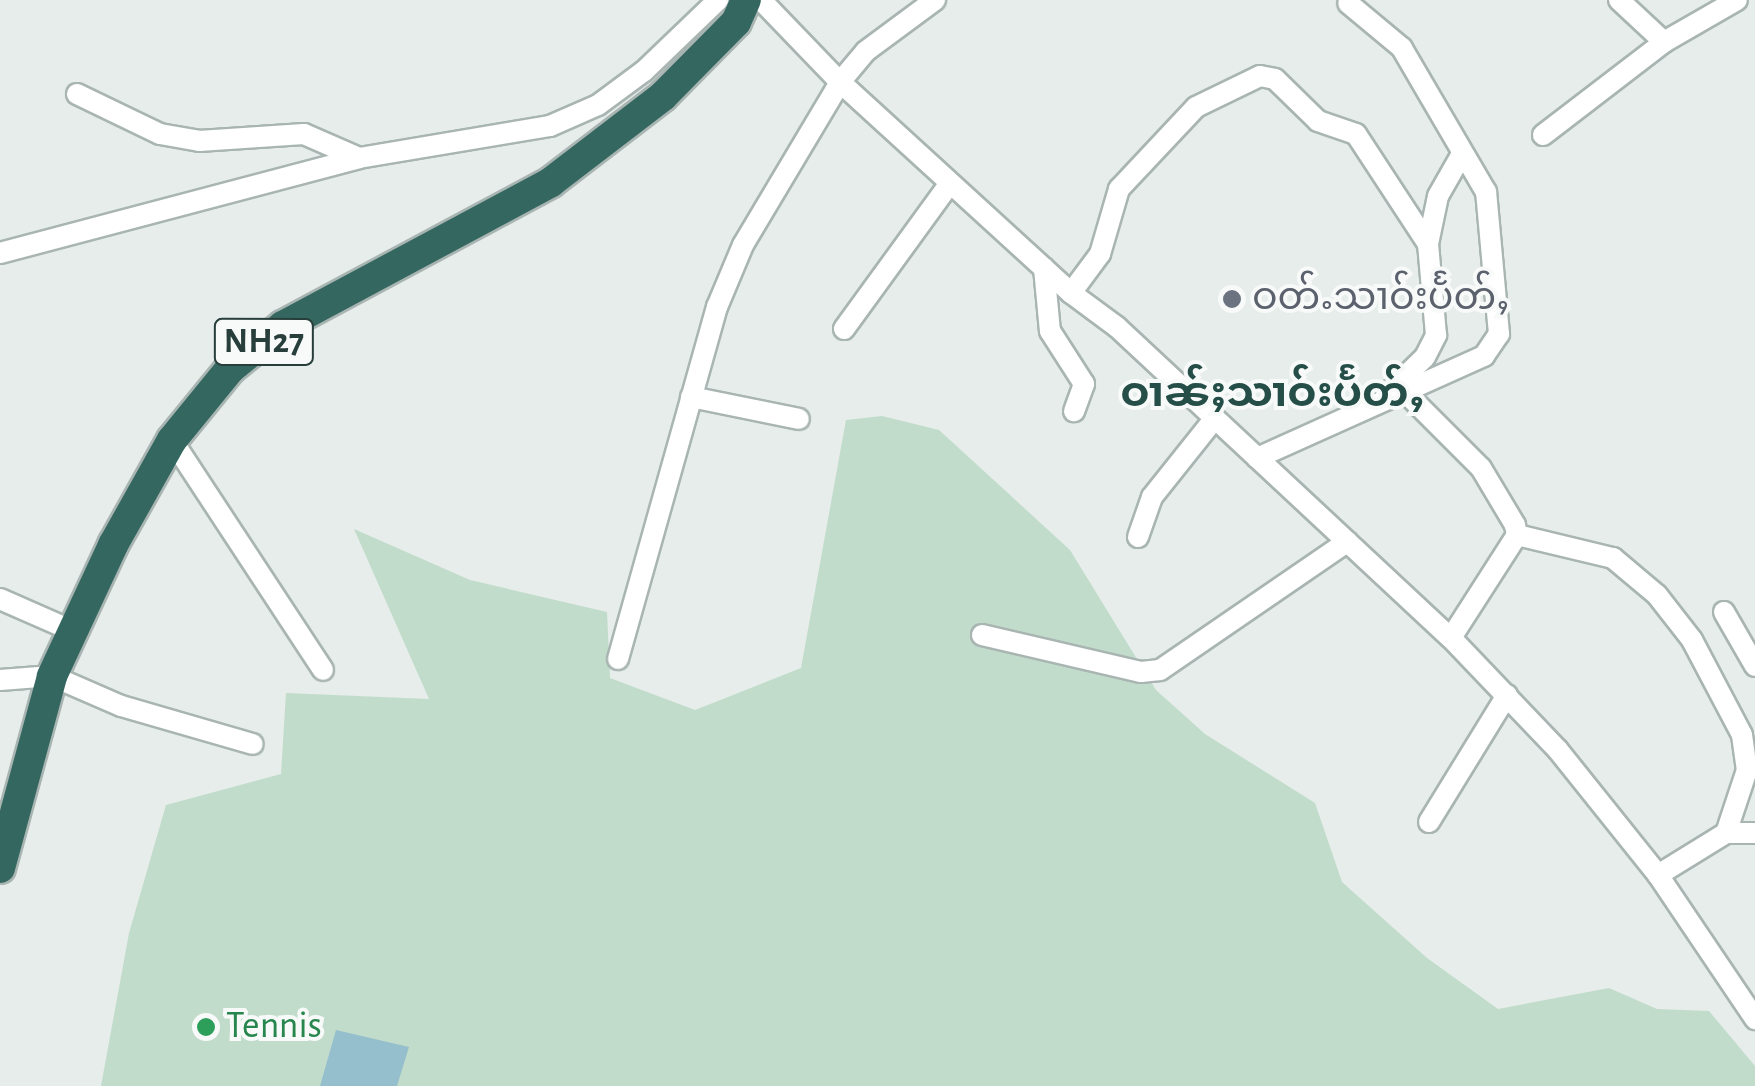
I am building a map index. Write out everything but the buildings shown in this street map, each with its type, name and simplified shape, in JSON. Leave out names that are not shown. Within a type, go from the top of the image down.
[{"type":"highway","name":"NH27","points":[[0,868],[52,676],[172,440],[230,369],[283,326],[551,182],[649,107],[736,22],[746,0]]},
{"type":"street","points":[[0,253],[360,158],[550,126],[598,105],[644,71],[718,0]]},
{"type":"street","points":[[761,0],[840,82],[1214,418],[1507,695],[1658,875],[1755,1019]]},
{"type":"street","points":[[618,659],[691,397],[743,245],[840,82],[866,51],[935,0]]},
{"type":"street","points":[[1619,0],[1664,42]]},
{"type":"street","points":[[1543,134],[1664,42],[1737,0]]},
{"type":"street","points":[[1257,458],[1484,356],[1499,334],[1487,245],[1490,206],[1402,48],[1348,3]]},
{"type":"street","points":[[1071,293],[1100,254],[1119,188],[1196,107],[1260,76],[1275,79],[1318,121],[1356,134],[1428,244]]},
{"type":"street","points":[[77,94],[160,134],[198,141],[304,134],[360,158]]},
{"type":"street","points":[[1360,415],[1425,357],[1436,334],[1428,244],[1438,196],[1462,154]]},
{"type":"street","points":[[844,329],[950,183]]},
{"type":"street","points":[[1044,268],[1050,331],[1084,384],[1074,411]]},
{"type":"street","points":[[1406,394],[1481,468],[1517,536],[1613,558],[1657,594],[1722,691],[1751,764],[1726,834]]},
{"type":"street","points":[[691,397],[799,419]]},
{"type":"street","points":[[1138,537],[1152,498],[1214,418]]},
{"type":"street","points":[[172,440],[323,670]]},
{"type":"street","points":[[1451,638],[1517,536]]},
{"type":"street","points":[[982,635],[1141,672],[1160,670],[1347,542]]},
{"type":"street","points":[[0,598],[74,631]]},
{"type":"street","points":[[1724,612],[1755,666]]},
{"type":"street","points":[[0,680],[52,676],[120,706],[253,744]]},
{"type":"street","points":[[1428,822],[1507,695]]},
{"type":"street","points":[[1658,875],[1726,834],[1755,832]]},
{"type":"green space","points":[[882,416],[939,430],[1070,550],[1156,690],[1205,734],[1315,803],[1342,882],[1427,958],[1498,1009],[1609,988],[1657,1009],[1709,1011],[1755,1066],[1755,1086],[101,1086],[129,933],[166,805],[281,774],[286,693],[429,699],[354,529],[470,580],[607,612],[610,678],[695,710],[801,668],[846,420]]},
{"type":"water","points":[[336,1030],[409,1047],[397,1086],[320,1086]]},
{"type":"place","name":"ဝတ်ႉသၢဝ်းပႅတ်ႇ","points":[[1232,299]]},
{"type":"place","name":"Tennis","points":[[206,1027]]},
{"type":"district","name":"ဝၢၼ်ႈသၢဝ်းပႅတ်ႇ","points":[[1273,393]]}]
